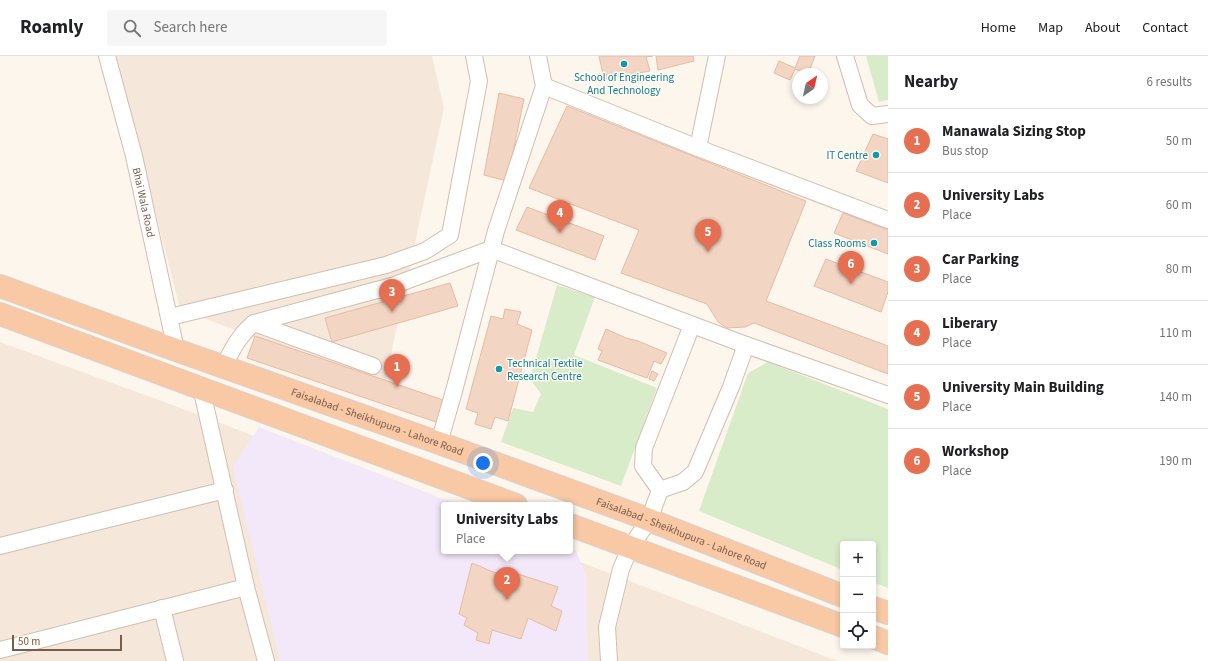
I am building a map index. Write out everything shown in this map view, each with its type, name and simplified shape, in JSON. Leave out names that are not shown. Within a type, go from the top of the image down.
[{"type":"highway","name":"Faisalabad - Sheikhupura - Lahore Road","points":[[0,286],[439,443],[649,520],[840,595]]},
{"type":"highway","points":[[0,314],[201,387],[508,502]]},
{"type":"highway","points":[[573,526],[840,625]]},
{"type":"highway","points":[[876,609],[888,613]]},
{"type":"highway","points":[[876,638],[888,643]]},
{"type":"street","name":"Bhai Wala Road","points":[[108,56],[134,156],[176,350]]},
{"type":"street","points":[[170,317],[386,265],[425,251],[450,235],[479,81],[474,56]]},
{"type":"street","points":[[439,443],[491,249],[544,86],[538,56]]},
{"type":"street","points":[[698,148],[717,56]]},
{"type":"street","points":[[845,56],[860,105],[872,116],[888,114]]},
{"type":"street","points":[[544,86],[698,148],[888,220]]},
{"type":"street","points":[[224,366],[236,342],[245,330],[254,323],[392,286],[491,249],[746,345],[888,395]]},
{"type":"street","points":[[254,323],[373,366]]},
{"type":"street","points":[[660,490],[643,466],[644,448],[692,325]]},
{"type":"street","points":[[660,490],[683,482],[695,472],[731,387],[746,345]]},
{"type":"street","points":[[201,387],[246,587],[266,661]]},
{"type":"street","points":[[0,546],[224,490]]},
{"type":"street","points":[[608,661],[607,627],[621,569],[630,548],[649,520],[660,490]]},
{"type":"street","points":[[0,650],[246,587]]},
{"type":"street","points":[[162,608],[175,661]]},
{"type":"shaded area","points":[[116,56],[432,56],[444,108],[384,387],[180,309]]},
{"type":"shaded area","points":[[0,342],[197,414],[441,508],[441,554],[560,554],[837,661],[0,661]]},
{"type":"shaded area","points":[[259,427],[451,502],[441,502],[441,554],[573,554],[573,550],[576,551],[586,576],[588,661],[280,661],[233,467]]},
{"type":"green space","points":[[866,56],[888,56],[888,100],[879,102]]},
{"type":"green space","points":[[557,285],[595,297],[574,355],[657,388],[621,486],[501,442],[513,408],[533,412],[541,394],[530,379]]},
{"type":"green space","points":[[768,362],[888,409],[888,588],[876,583],[876,541],[840,541],[840,569],[699,511],[748,373]]},
{"type":"building","name":"School of Engineering And Technology","points":[[599,56],[653,56],[646,57],[650,71],[604,79]]},
{"type":"building","name":"School of Engineering And Technology","points":[[656,56],[693,56],[694,61],[658,70]]},
{"type":"building","points":[[800,56],[815,56],[810,68],[795,68]]},
{"type":"building","points":[[779,61],[795,68],[792,68],[792,76],[790,80],[774,73]]},
{"type":"building","points":[[499,93],[524,99],[507,181],[484,175]]},
{"type":"building","points":[[567,106],[806,201],[766,301],[888,346],[888,374],[754,323],[745,327],[727,328],[718,322],[707,304],[621,273],[639,230],[529,188]]},
{"type":"building","name":"IT Centre","points":[[873,134],[888,139],[888,183],[856,171]]},
{"type":"building","points":[[527,207],[604,236],[595,260],[516,230]]},
{"type":"building","name":"Class Rooms","points":[[843,213],[888,230],[888,254],[834,233]]},
{"type":"building","points":[[826,259],[888,282],[888,292],[881,312],[814,286]]},
{"type":"building","points":[[450,283],[458,306],[332,342],[325,318]]},
{"type":"building","name":"Technical Textile Research Centre","points":[[505,309],[521,312],[517,324],[532,330],[508,421],[495,417],[491,429],[475,424],[478,413],[466,409],[491,316],[503,319]]},
{"type":"building","points":[[606,329],[667,353],[661,364],[654,361],[647,378],[598,360],[602,351],[598,349]]},
{"type":"building","points":[[255,336],[446,401],[439,423],[247,358]]},
{"type":"building","points":[[652,371],[658,374],[654,381],[649,379]]},
{"type":"building","points":[[472,563],[517,582],[518,574],[558,587],[551,606],[562,611],[556,631],[528,618],[521,639],[492,630],[489,644],[476,640],[478,633],[464,625],[467,618],[459,614]]},
{"type":"place","name":"School of Engineering And Technology","points":[[624,64]]},
{"type":"place","name":"IT Centre","points":[[876,155]]},
{"type":"place","name":"Liberary","points":[[560,233]]},
{"type":"place","name":"Class Rooms","points":[[874,243]]},
{"type":"place","name":"University Main Building","points":[[708,252]]},
{"type":"place","name":"Workshop","points":[[851,284]]},
{"type":"place","name":"Car Parking","points":[[392,312]]},
{"type":"place","name":"Technical Textile Research Centre","points":[[499,369]]},
{"type":"place","name":"Manawala Sizing Stop","points":[[397,387]]},
{"type":"place","name":"University Labs","points":[[507,600]]}]
